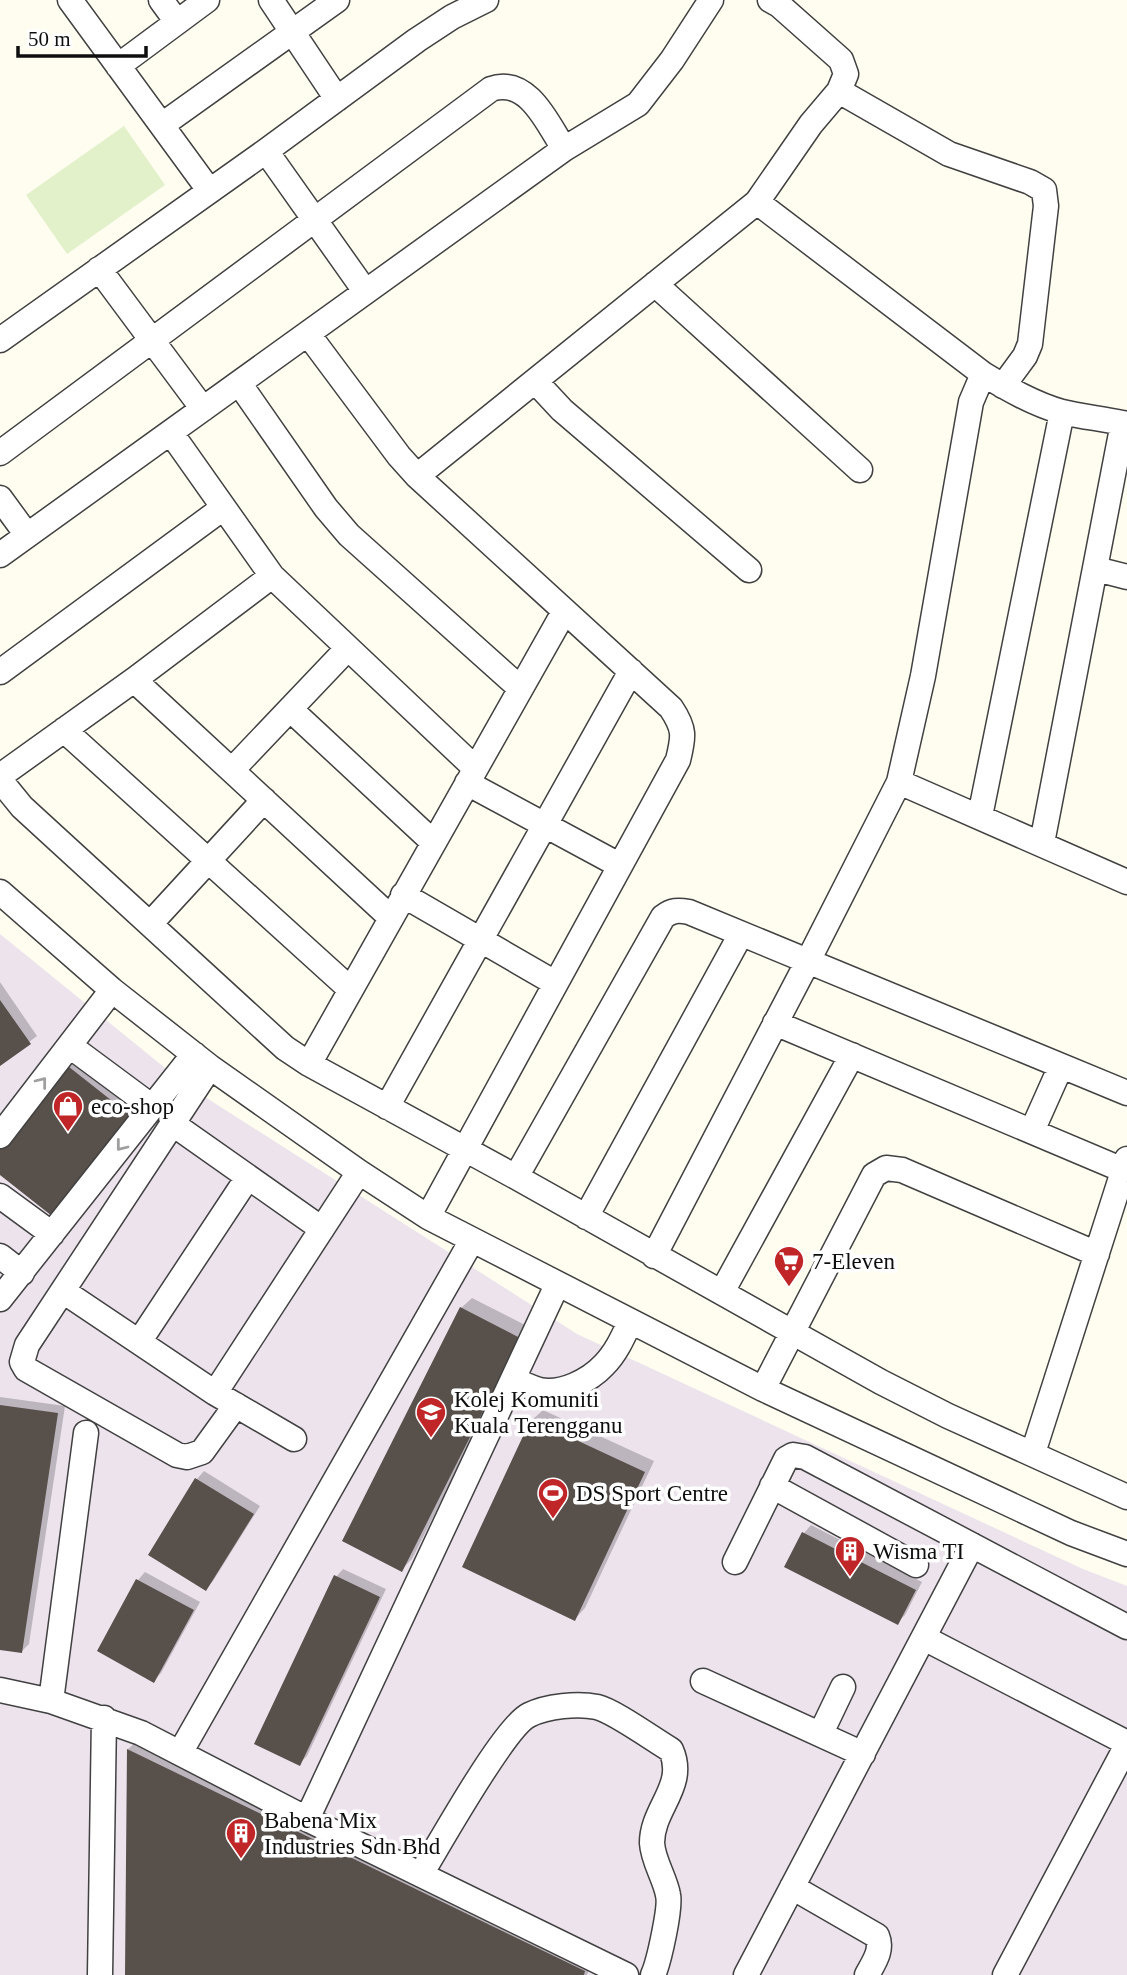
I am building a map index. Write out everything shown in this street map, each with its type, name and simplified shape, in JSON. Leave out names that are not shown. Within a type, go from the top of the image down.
[{"type":"street","points":[[70,0],[209,190]]},
{"type":"street","points":[[161,0],[177,22]]},
{"type":"street","points":[[118,66],[207,0]]},
{"type":"street","points":[[271,0],[337,99]]},
{"type":"street","points":[[162,125],[337,0]]},
{"type":"street","points":[[0,340],[337,99],[450,8],[486,0]]},
{"type":"street","points":[[0,555],[564,149],[638,104],[672,60],[711,0]]},
{"type":"street","points":[[417,476],[757,202],[811,124],[839,91],[846,74],[841,60],[770,0]]},
{"type":"street","points":[[0,453],[491,89],[512,87],[530,100],[564,149]]},
{"type":"street","points":[[653,1256],[899,782],[923,676],[971,402],[993,380],[1025,356],[1030,344],[1046,206],[1044,190],[1030,182],[949,154],[839,91]]},
{"type":"street","points":[[266,151],[365,291]]},
{"type":"street","points":[[757,202],[993,380],[1032,401],[1062,412],[1125,424],[1118,501],[1096,569],[1042,844]]},
{"type":"street","points":[[99,269],[203,409]]},
{"type":"street","points":[[655,284],[860,470]]},
{"type":"street","points":[[308,334],[399,456],[417,476],[671,708],[682,724],[683,740],[678,760],[555,983],[479,1158],[428,1217]]},
{"type":"street","points":[[535,381],[562,410],[749,570]]},
{"type":"street","points":[[239,383],[326,508],[349,535],[520,688]]},
{"type":"street","points":[[980,816],[1062,412]]},
{"type":"street","points":[[171,433],[272,576],[348,648],[471,776],[545,824],[619,865]]},
{"type":"street","points":[[0,498],[27,535]]},
{"type":"street","points":[[0,672],[223,508]]},
{"type":"street","points":[[1096,569],[1127,577]]},
{"type":"street","points":[[272,576],[0,778],[22,807],[285,1048],[309,1064],[881,1382],[948,1416],[1127,1497]]},
{"type":"street","points":[[309,1064],[564,612]]},
{"type":"street","points":[[232,770],[348,648]]},
{"type":"street","points":[[387,1107],[631,671]]},
{"type":"street","points":[[134,680],[264,800],[397,906],[480,941],[555,983]]},
{"type":"street","points":[[289,709],[433,842]]},
{"type":"street","points":[[64,730],[350,989]]},
{"type":"street","points":[[899,782],[1127,883]]},
{"type":"street","points":[[150,924],[264,800]]},
{"type":"street","points":[[0,892],[112,990],[202,1061],[359,1172],[428,1217],[763,1389],[1071,1533],[1127,1554]]},
{"type":"street","points":[[516,1177],[663,917],[677,910],[689,912],[1127,1093]]},
{"type":"street","points":[[586,1217],[741,934]]},
{"type":"street","points":[[0,1136],[112,990]]},
{"type":"street","points":[[775,1023],[1032,1131],[1125,1164],[1033,1453]]},
{"type":"street","points":[[70,1046],[151,1106]]},
{"type":"street","points":[[722,1292],[852,1055]]},
{"type":"street","points":[[0,1299],[151,1106],[202,1061]]},
{"type":"street","points":[[202,1061],[173,1124],[23,1353],[22,1362],[26,1369],[177,1455],[187,1457],[202,1452],[225,1399],[322,1229],[359,1172]]},
{"type":"street","points":[[1032,1131],[1061,1066]]},
{"type":"street","points":[[173,1124],[322,1229]]},
{"type":"street","points":[[763,1389],[874,1175],[886,1168],[902,1170],[1097,1254]]},
{"type":"street","points":[[139,1342],[248,1177]]},
{"type":"street","points":[[0,1196],[52,1234]]},
{"type":"street","points":[[169,1747],[472,1240]]},
{"type":"street","points":[[0,1256],[22,1273]]},
{"type":"street","points":[[307,1819],[557,1285]]},
{"type":"street","points":[[62,1291],[225,1399],[294,1439]]},
{"type":"street","points":[[513,1379],[540,1390],[557,1391],[572,1385],[604,1365],[619,1345],[630,1322]]},
{"type":"street","points":[[51,1701],[86,1433]]},
{"type":"street","points":[[735,1562],[786,1459],[793,1455],[805,1457],[1127,1626]]},
{"type":"street","points":[[772,1486],[916,1565]]},
{"type":"street","points":[[746,1975],[972,1545]]},
{"type":"street","points":[[924,1638],[1127,1744],[1005,1975]]},
{"type":"street","points":[[703,1681],[863,1754]]},
{"type":"street","points":[[821,1733],[843,1687]]},
{"type":"street","points":[[0,1690],[51,1701],[104,1718],[169,1747],[307,1819],[421,1874],[601,1969],[626,1975]]},
{"type":"street","points":[[421,1874],[516,1725],[528,1715],[545,1710],[581,1704],[600,1708],[671,1750],[676,1760],[677,1774],[652,1842],[669,1897],[653,1975]]},
{"type":"street","points":[[100,1975],[104,1718]]},
{"type":"street","points":[[792,1887],[877,1936],[880,1942],[879,1952],[867,1975]]},
{"type":"shaded area","points":[[0,934],[186,1085],[577,1334],[1083,1569],[1127,1586],[1127,1975],[0,1975]]},
{"type":"green space","points":[[124,126],[165,185],[67,254],[26,195]]},
{"type":"building","points":[[0,1000],[31,1044],[0,1066]]},
{"type":"building","name":"eco-shop","points":[[64,1063],[135,1119],[57,1220],[0,1175],[0,1146]]},
{"type":"building","name":"Kolej Komuniti Kuala Terengganu","points":[[460,1307],[520,1338],[402,1572],[342,1541]]},
{"type":"building","points":[[0,1405],[58,1413],[22,1653],[0,1650]]},
{"type":"building","name":"DS Sport Centre","points":[[531,1419],[645,1472],[575,1621],[462,1567]]},
{"type":"building","points":[[195,1478],[254,1514],[206,1591],[148,1555]]},
{"type":"building","name":"Wisma TI","points":[[802,1532],[916,1590],[898,1625],[784,1567]]},
{"type":"building","points":[[334,1575],[380,1597],[300,1766],[254,1744]]},
{"type":"building","points":[[136,1579],[194,1610],[154,1683],[97,1651]]},
{"type":"building","name":"Babena Mix Industries Sdn Bhd","points":[[127,1749],[585,1971],[584,1975],[125,1975]]},
{"type":"place","name":"eco-shop","points":[[68,1133]]},
{"type":"place","name":"7-Eleven","points":[[789,1288]]},
{"type":"place","name":"Kolej Komuniti Kuala Terengganu","points":[[431,1439]]},
{"type":"place","name":"DS Sport Centre","points":[[553,1520]]},
{"type":"place","name":"Wisma TI","points":[[850,1578]]},
{"type":"place","name":"Babena Mix Industries Sdn Bhd","points":[[241,1860]]}]
